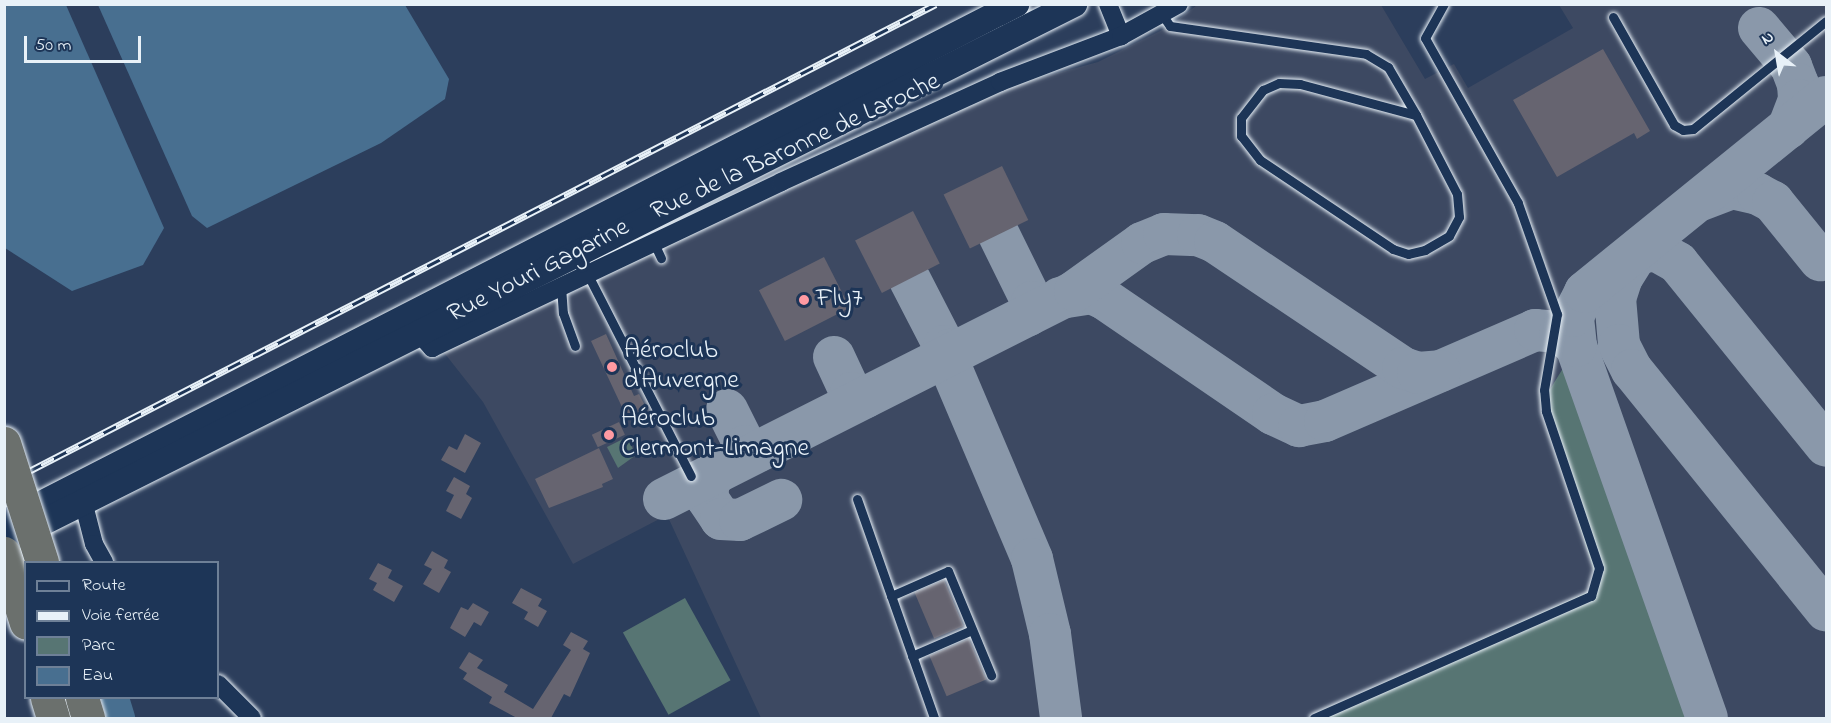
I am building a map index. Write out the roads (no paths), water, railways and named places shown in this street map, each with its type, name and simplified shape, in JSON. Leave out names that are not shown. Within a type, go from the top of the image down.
[{"type":"highway","points":[[4,443],[42,561]]},
{"type":"highway","points":[[4,553],[24,616]]},
{"type":"highway","points":[[47,699],[53,718]]},
{"type":"highway","points":[[81,699],[88,718]]},
{"type":"main road","name":"Rue Youri Gagarine","points":[[4,523],[1016,4]]},
{"type":"main road","name":"Rue Youri Gagarine","points":[[4,542],[425,340],[1068,6]]},
{"type":"street","points":[[1108,4],[1121,36]]},
{"type":"street","name":"Rue de la Baronne de Laroche","points":[[425,340],[586,272],[657,249],[1000,82],[1121,36],[1162,16],[1179,4]]},
{"type":"street","points":[[84,505],[94,544],[103,561]]},
{"type":"street","points":[[219,685],[252,718]]},
{"type":"lane","points":[[1314,718],[1591,596],[1599,568],[1546,411],[1544,390],[1557,314],[1518,203],[1425,38],[1444,4]]},
{"type":"lane","points":[[1162,16],[1170,26],[1366,54],[1388,67],[1416,115],[1457,194],[1459,218],[1449,236],[1425,250],[1408,254],[1393,249],[1260,160],[1241,136],[1241,118],[1249,103],[1263,90],[1280,83],[1300,84],[1416,115]]},
{"type":"lane","points":[[1612,17],[1674,125],[1683,130],[1693,129],[1827,21]]},
{"type":"lane","points":[[586,272],[691,476]]},
{"type":"lane","points":[[561,283],[563,313],[575,346]]},
{"type":"lane","points":[[857,499],[934,718]]},
{"type":"lane","points":[[891,596],[948,571],[991,675]]},
{"type":"lane","points":[[912,656],[972,630]]},
{"type":"water","points":[[4,5],[66,5],[164,228],[143,265],[72,291],[5,248]]},
{"type":"water","points":[[98,5],[405,5],[449,79],[445,99],[381,143],[207,228],[192,216]]},
{"type":"waterway","points":[[115,699],[121,718]]},
{"type":"railway","points":[[4,484],[936,4]]},
{"type":"place","name":"Fly7","points":[[804,300]]},
{"type":"place","name":"Aéroclub d'Auvergne","points":[[612,367]]},
{"type":"place","name":"Aéroclub Clermont-Limagne","points":[[609,435]]}]
